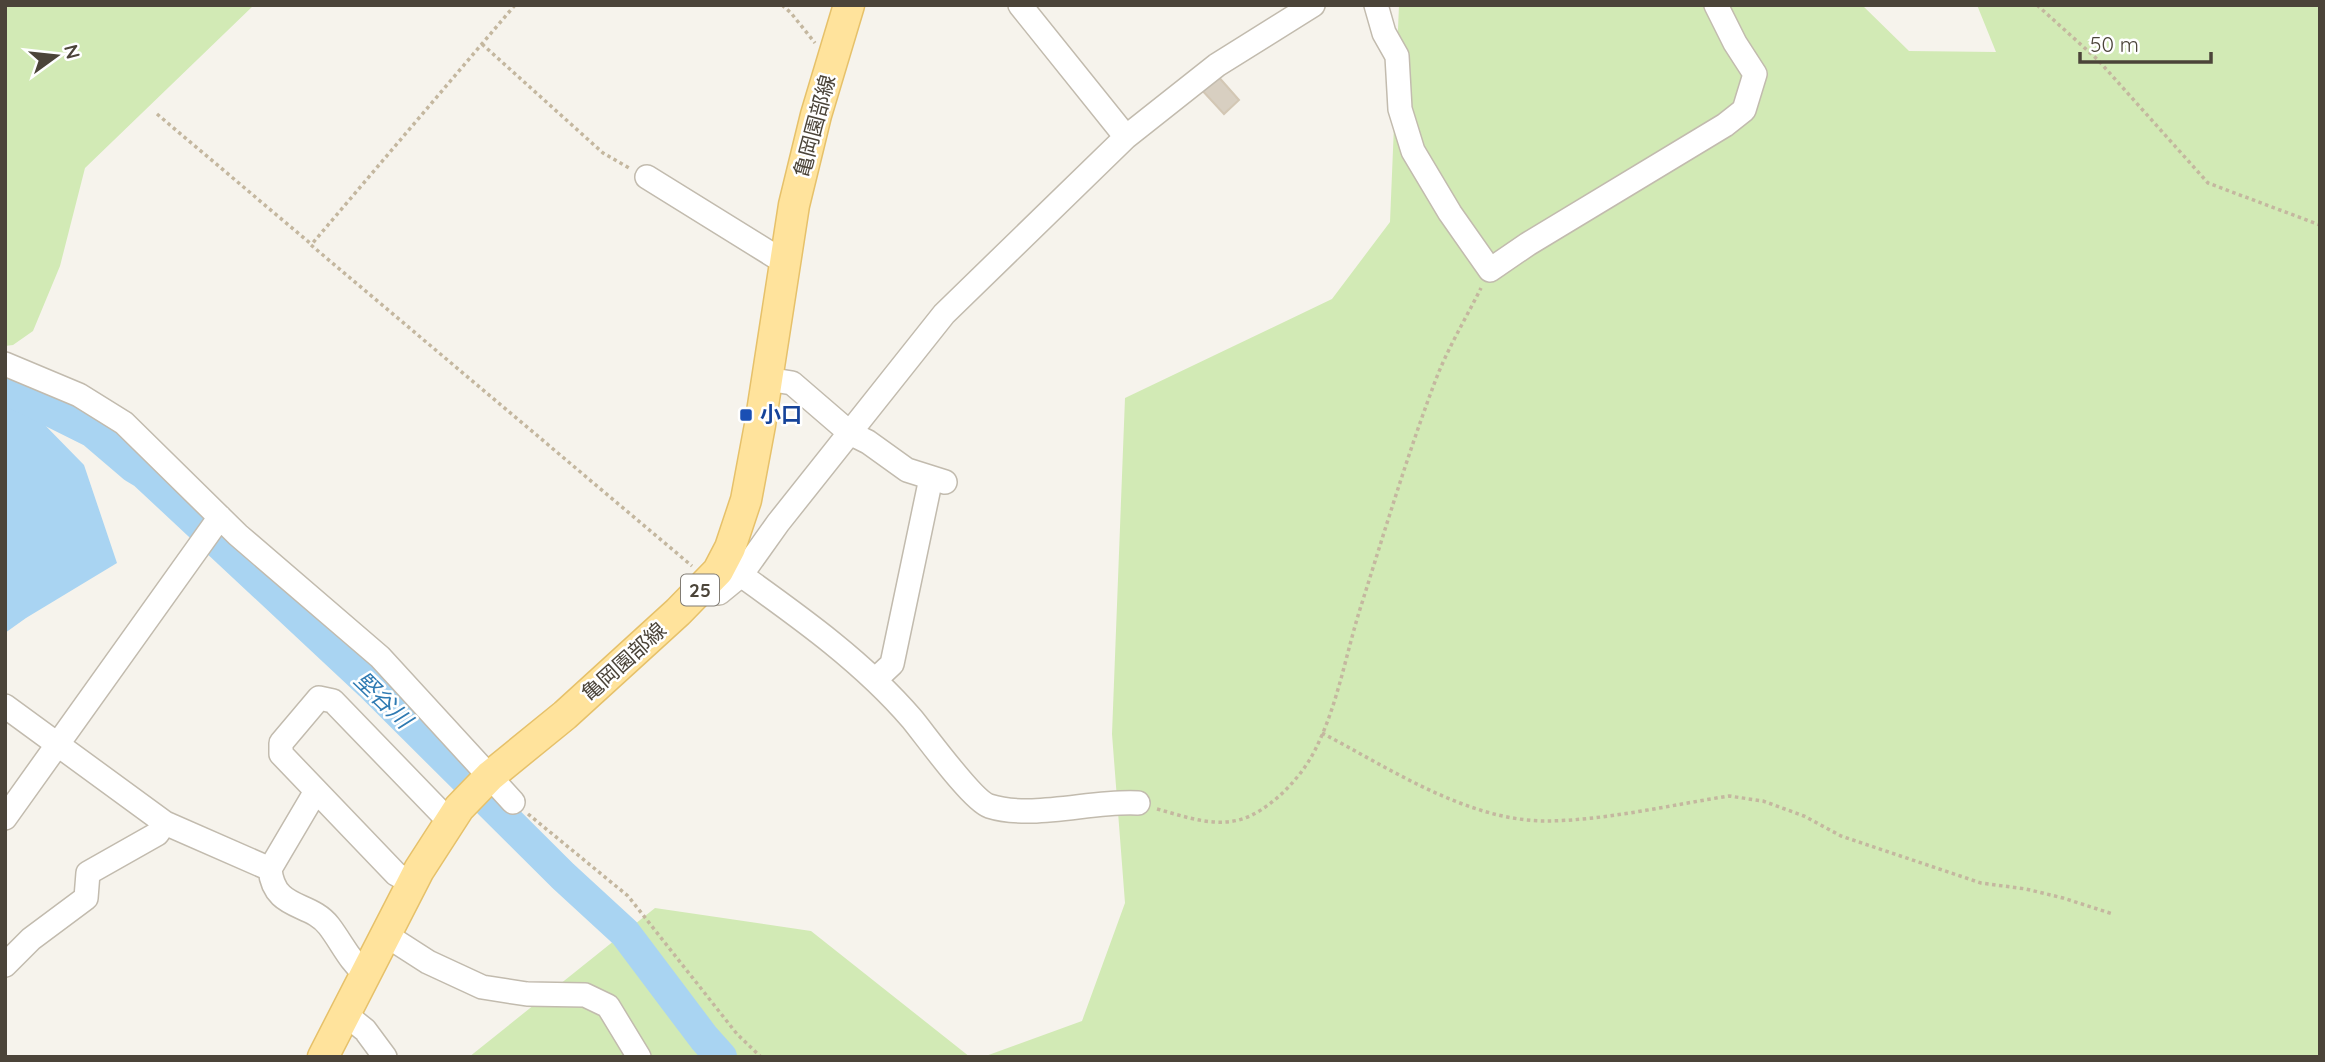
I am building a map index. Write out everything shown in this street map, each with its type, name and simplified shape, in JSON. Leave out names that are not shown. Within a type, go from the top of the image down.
[{"type":"main road","name":"亀岡園部線","points":[[323,1057],[412,883],[449,821],[490,776],[565,715],[678,612],[718,571],[730,548],[746,500],[797,192],[849,5]]},
{"type":"street","points":[[1020,5],[1126,137]]},
{"type":"street","points":[[709,581],[719,593],[741,575],[778,523],[944,314],[1126,137],[1217,65],[1313,5]]},
{"type":"street","points":[[1376,5],[1384,33],[1397,56],[1399,109],[1413,152],[1450,213],[1490,270],[1528,244],[1725,125],[1744,110],[1755,74],[1735,43],[1716,5]]},
{"type":"street","points":[[647,177],[784,262]]},
{"type":"street","points":[[5,364],[79,395],[124,423],[220,517],[380,657],[513,802]]},
{"type":"street","points":[[767,379],[792,383],[850,433],[868,442],[907,470],[938,480],[891,664],[875,680]]},
{"type":"street","points":[[5,818],[220,517]]},
{"type":"street","points":[[741,575],[848,655],[891,694],[971,791],[986,805],[1012,810],[1138,803]]},
{"type":"street","points":[[412,883],[396,874],[281,754],[281,743],[319,698],[333,701],[449,821]]},
{"type":"street","points":[[5,706],[166,823],[270,869]]},
{"type":"street","points":[[316,791],[270,869],[271,883],[279,895],[328,924],[353,963],[365,974]]},
{"type":"street","points":[[5,965],[31,939],[86,898],[88,873],[157,834],[166,823]]},
{"type":"street","points":[[386,934],[428,962],[482,986],[527,994],[585,995],[608,1006],[639,1057]]},
{"type":"street","points":[[345,1014],[365,1030],[385,1057]]},
{"type":"path","points":[[312,245],[515,5]]},
{"type":"path","points":[[782,5],[815,43],[836,48]]},
{"type":"path","points":[[2037,5],[2098,60],[2208,183],[2320,225]]},
{"type":"path","points":[[482,44],[603,153],[647,177]]},
{"type":"path","points":[[157,114],[709,581]]},
{"type":"path","points":[[1138,803],[1206,822],[1231,821],[1251,816],[1278,796],[1302,772],[1322,733],[1399,487],[1437,376],[1490,270]]},
{"type":"path","points":[[1322,733],[1453,801],[1488,811],[1542,821],[1571,820],[1729,796],[1744,797],[1785,809],[1841,836],[1885,853],[1981,883],[2026,889],[2113,914]]},
{"type":"path","points":[[513,802],[628,896],[737,1034],[761,1057]]},
{"type":"green space","points":[[5,5],[254,5],[85,168],[60,266],[33,331],[13,345],[5,346]]},
{"type":"green space","points":[[1399,5],[1862,5],[1909,51],[1996,52],[1977,5],[2320,5],[2320,1057],[983,1057],[1082,1021],[1125,903],[1112,734],[1125,398],[1332,299],[1390,222]]},
{"type":"green space","points":[[655,908],[811,931],[970,1057],[469,1057]]},
{"type":"water","points":[[5,401],[37,417],[84,465],[117,563],[5,633]]},
{"type":"building","points":[[1216,74],[1239,100],[1224,114],[1200,88]]},
{"type":"waterway","name":"堅谷川","points":[[5,388],[93,432],[144,473],[370,684],[563,876],[625,933],[721,1057]]},
{"type":"place","name":"小口","points":[[746,415]]}]
